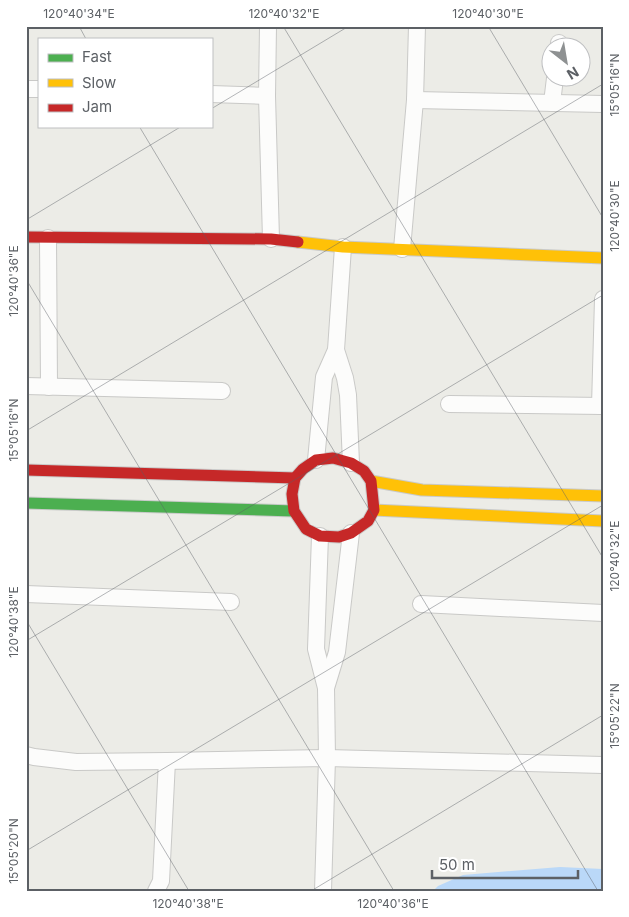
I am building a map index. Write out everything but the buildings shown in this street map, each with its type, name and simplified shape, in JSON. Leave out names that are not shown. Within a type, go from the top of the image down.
[{"type":"street","points":[[268,26],[267,96],[271,239]]},
{"type":"street","points":[[402,249],[415,100],[417,26]]},
{"type":"street","points":[[552,103],[554,88]]},
{"type":"street","points":[[212,94],[267,96]]},
{"type":"street","points":[[415,100],[603,104]]},
{"type":"street","points":[[26,237],[271,239],[343,247],[603,258]]},
{"type":"street","points":[[48,238],[49,387]]},
{"type":"street","points":[[316,460],[324,377],[336,350],[343,247]]},
{"type":"street","points":[[449,404],[601,406],[603,299]]},
{"type":"street","points":[[336,350],[348,395],[351,462]]},
{"type":"street","points":[[26,386],[222,391]]},
{"type":"street","points":[[333,458],[351,462],[364,471],[371,481],[374,510],[368,521],[351,533],[339,537],[320,536],[306,529],[294,511],[292,494],[295,478],[303,469],[316,460],[333,458]]},
{"type":"street","points":[[26,470],[295,478]]},
{"type":"street","points":[[371,481],[422,490],[603,496]]},
{"type":"street","points":[[26,503],[294,511]]},
{"type":"street","points":[[374,510],[603,521]]},
{"type":"street","points":[[326,688],[338,652],[351,533]]},
{"type":"street","points":[[320,536],[316,649],[326,688],[322,891]]},
{"type":"street","points":[[26,594],[231,602]]},
{"type":"street","points":[[420,604],[603,613]]},
{"type":"street","points":[[26,755],[76,762],[326,758],[603,765]]},
{"type":"street","points":[[156,891],[161,881],[167,762]]},
{"type":"water","points":[[560,867],[603,869],[603,891],[433,891],[438,886],[463,875]]},
{"type":"traffic: fast","points":[[26,503],[294,511]]},
{"type":"traffic: slow","points":[[298,242],[343,247],[603,258]]},
{"type":"traffic: slow","points":[[371,481],[422,490],[603,496]]},
{"type":"traffic: slow","points":[[374,510],[603,521]]},
{"type":"traffic: jam","points":[[26,237],[271,239],[298,242]]},
{"type":"traffic: jam","points":[[333,458],[351,463],[364,471],[371,481],[374,510],[368,521],[351,533],[339,537],[320,536],[306,529],[294,511],[292,494],[295,478],[303,469],[316,460],[333,458]]},
{"type":"traffic: jam","points":[[26,470],[295,478]]}]
